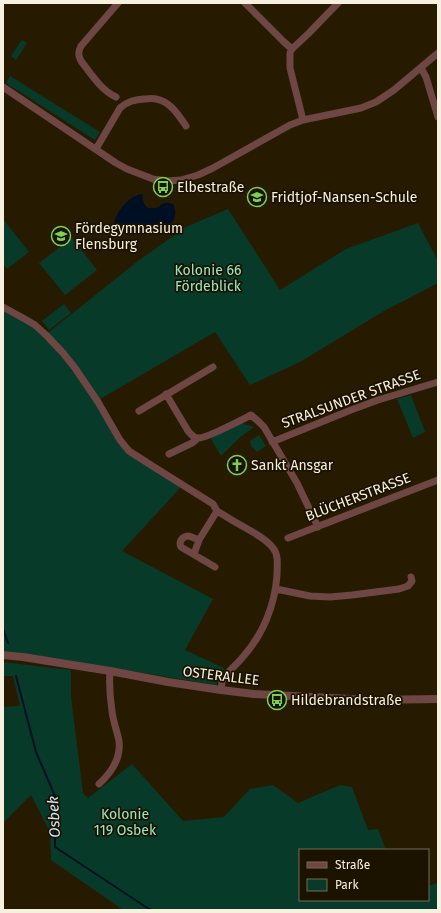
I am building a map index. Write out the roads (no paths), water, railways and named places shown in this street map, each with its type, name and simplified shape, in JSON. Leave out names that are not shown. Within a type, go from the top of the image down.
[{"type":"street","points":[[116,97],[108,93],[103,88],[81,61],[78,51],[118,3]]},
{"type":"street","points":[[245,3],[292,48]]},
{"type":"street","points":[[303,120],[290,68],[290,53],[292,48],[338,3]]},
{"type":"street","points":[[3,87],[127,169],[153,179],[167,181],[181,180],[203,173],[290,125],[303,120],[360,108],[376,102],[394,90],[438,53]]},
{"type":"street","points":[[421,68],[426,77],[438,117]]},
{"type":"street","points":[[96,149],[120,108],[130,101],[157,99],[163,101],[174,110],[186,126]]},
{"type":"street","points":[[3,307],[35,325],[63,353],[98,402],[120,440],[129,451],[213,504],[217,511],[264,540],[274,549],[277,567],[276,589],[268,618],[258,637],[243,658],[223,678],[221,690]]},
{"type":"street","points":[[139,411],[213,367]]},
{"type":"street","name":"STRALSUNDER STRASSE","points":[[272,442],[378,400],[438,382]]},
{"type":"street","points":[[166,394],[188,431],[192,436],[198,438]]},
{"type":"street","points":[[169,454],[192,443],[198,438],[206,436],[251,415],[264,427],[297,483],[318,527]]},
{"type":"street","name":"BLÜCHERSTRASSE","points":[[288,538],[438,480]]},
{"type":"street","points":[[194,554],[199,540],[217,511]]},
{"type":"street","points":[[199,540],[190,536],[182,539],[180,544],[181,547],[215,567]]},
{"type":"street","points":[[276,589],[310,596],[352,596],[399,589],[408,586],[412,581],[411,578]]},
{"type":"street","name":"OSTERALLEE","points":[[3,655],[110,671],[168,682],[254,694],[370,700],[438,699]]},
{"type":"street","points":[[99,784],[107,777],[116,761],[119,743],[112,710],[109,684],[110,671]]},
{"type":"water","points":[[143,194],[145,205],[148,208],[156,208],[165,203],[173,204],[175,208],[175,216],[171,224],[145,228],[131,233],[121,232],[114,222],[118,213],[129,200]]},
{"type":"waterway","name":"Osbek","points":[[3,629],[8,643]]},
{"type":"waterway","name":"Osbek","points":[[16,676],[36,752],[55,796],[55,847],[149,909],[153,910]]},
{"type":"place","name":"Elbestraße","points":[[163,187]]},
{"type":"place","name":"Fridtjof-Nansen-Schule","points":[[257,197]]},
{"type":"place","name":"Fördegymnasium Flensburg","points":[[61,236]]},
{"type":"place","name":"Sankt Ansgar","points":[[237,465]]},
{"type":"place","name":"Hildebrandstraße","points":[[277,700]]},
{"type":"park label","name":"Kolonie 66 Fördeblick","points":[[208,278]]},
{"type":"park label","name":"Kolonie 119 Osbek","points":[[125,822]]}]
